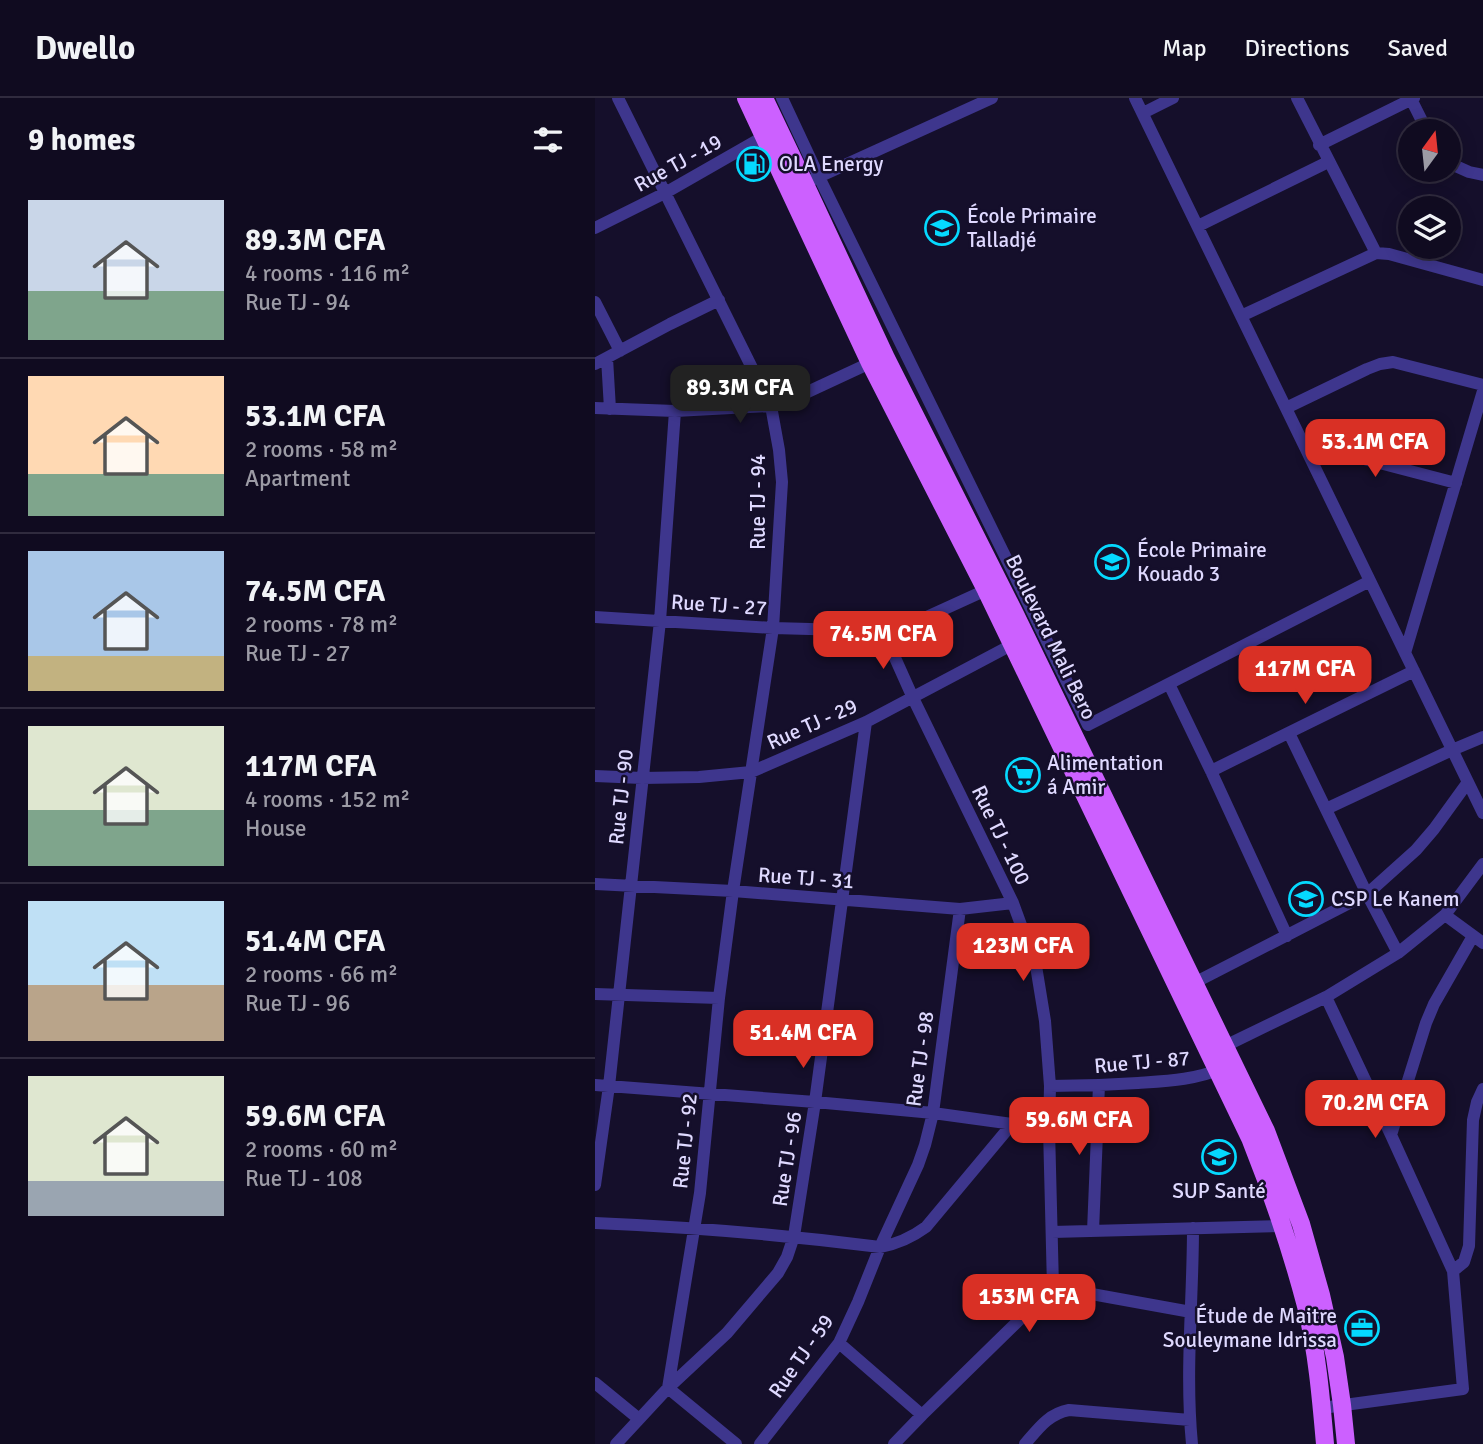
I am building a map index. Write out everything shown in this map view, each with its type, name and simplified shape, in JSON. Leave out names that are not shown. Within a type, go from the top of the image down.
[{"type":"main road","name":"Boulevard Mali Bero","points":[[746,98],[812,179],[886,358],[1015,614],[1018,641],[1227,1067],[1266,1130],[1301,1224],[1321,1295],[1335,1357],[1346,1444]]},
{"type":"main road","name":"Boulevard Mali Bero","points":[[764,98],[771,132],[870,363],[986,590],[1018,641],[1225,1046],[1227,1067],[1283,1226],[1306,1307],[1315,1354],[1325,1444]]},
{"type":"street","name":"Rue TJ - 94","points":[[618,98],[771,406],[782,482],[773,628],[751,772]]},
{"type":"street","points":[[782,98],[812,179],[1032,606],[1089,724],[1370,581]]},
{"type":"street","points":[[812,179],[992,98]]},
{"type":"street","points":[[1135,98],[1483,813]]},
{"type":"street","points":[[1143,113],[1173,98]]},
{"type":"street","points":[[1297,98],[1376,253]]},
{"type":"street","points":[[1319,145],[1413,99],[1422,119]]},
{"type":"street","name":"Rue TJ - 19","points":[[595,228],[665,193],[771,132]]},
{"type":"street","points":[[1198,226],[1328,162]]},
{"type":"street","points":[[1461,168],[1483,175]]},
{"type":"street","points":[[1241,316],[1376,253],[1483,279]]},
{"type":"street","points":[[595,364],[719,300]]},
{"type":"street","points":[[595,302],[620,351]]},
{"type":"street","points":[[607,358],[610,409]]},
{"type":"street","points":[[1286,408],[1380,363],[1393,362],[1483,385]]},
{"type":"street","points":[[595,408],[675,411],[771,406],[870,363]]},
{"type":"street","points":[[1405,653],[1483,391]]},
{"type":"street","name":"Rue TJ - 90","points":[[595,1185],[609,1086],[660,621],[675,411]]},
{"type":"street","points":[[1303,443],[1456,483]]},
{"type":"street","name":"Rue TJ - 27","points":[[595,617],[773,628],[883,631],[918,621],[986,590]]},
{"type":"street","points":[[1015,614],[1032,606]]},
{"type":"street","points":[[883,631],[913,698]]},
{"type":"street","name":"Rue TJ - 29","points":[[595,776],[699,777],[751,772],[866,722],[1018,641]]},
{"type":"street","points":[[1211,771],[1414,671]]},
{"type":"street","points":[[1169,684],[1287,936]]},
{"type":"street","name":"Rue TJ - 100","points":[[913,698],[1013,903],[1036,966],[1042,997],[1050,1086],[1053,1287]]},
{"type":"street","name":"Rue TJ - 96","points":[[616,1444],[668,1388],[727,1333],[778,1273],[787,1257],[794,1236],[815,1102],[866,722]]},
{"type":"street","points":[[1289,733],[1398,953]]},
{"type":"street","points":[[1326,809],[1483,737]]},
{"type":"street","name":"Rue TJ - 92","points":[[668,1388],[700,1193],[719,998],[751,772]]},
{"type":"street","points":[[1194,983],[1367,894],[1416,850],[1468,782]]},
{"type":"street","points":[[1225,1046],[1326,997],[1398,953],[1444,915],[1483,864]]},
{"type":"street","name":"Rue TJ - 31","points":[[595,884],[733,891],[960,909],[1013,903]]},
{"type":"street","name":"Rue TJ - 98","points":[[880,1247],[918,1165],[933,1113],[960,909]]},
{"type":"street","points":[[1391,1135],[1434,1004],[1478,939],[1444,915]]},
{"type":"street","points":[[595,994],[719,998]]},
{"type":"street","points":[[1322,1408],[1463,1389],[1453,1271],[1326,997]]},
{"type":"street","name":"Rue TJ - 87","points":[[1050,1086],[1180,1080],[1227,1067]]},
{"type":"street","points":[[595,1085],[933,1113],[1049,1129]]},
{"type":"street","points":[[1093,1231],[1099,1085]]},
{"type":"street","points":[[1453,1271],[1464,1262],[1469,1246],[1473,1120],[1483,1089]]},
{"type":"street","points":[[595,1223],[794,1236],[880,1247],[902,1242],[926,1227],[1012,1124]]},
{"type":"street","points":[[1052,1232],[1283,1226]]},
{"type":"street","points":[[1192,1444],[1190,1420],[1193,1228]]},
{"type":"street","name":"Rue TJ - 59","points":[[760,1444],[839,1343],[880,1247]]},
{"type":"street","points":[[894,1444],[1053,1287],[1191,1312]]},
{"type":"street","points":[[839,1343],[922,1415]]},
{"type":"street","points":[[595,1383],[639,1419]]},
{"type":"street","points":[[668,1388],[736,1444]]},
{"type":"street","points":[[1025,1444],[1057,1412],[1069,1410],[1190,1420]]},
{"type":"place","name":"OLA Energy","points":[[754,164]]},
{"type":"place","name":"École Primaire Talladjé","points":[[942,228]]},
{"type":"place","name":"École Primaire Kouado 3","points":[[1112,562]]},
{"type":"place","name":"Alimentation á Amir","points":[[1023,775]]},
{"type":"place","name":"CSP Le Kanem","points":[[1306,899]]},
{"type":"place","name":"SUP Santé","points":[[1219,1157]]},
{"type":"place","name":"Étude de Maitre Souleymane Idrissa","points":[[1362,1328]]}]
